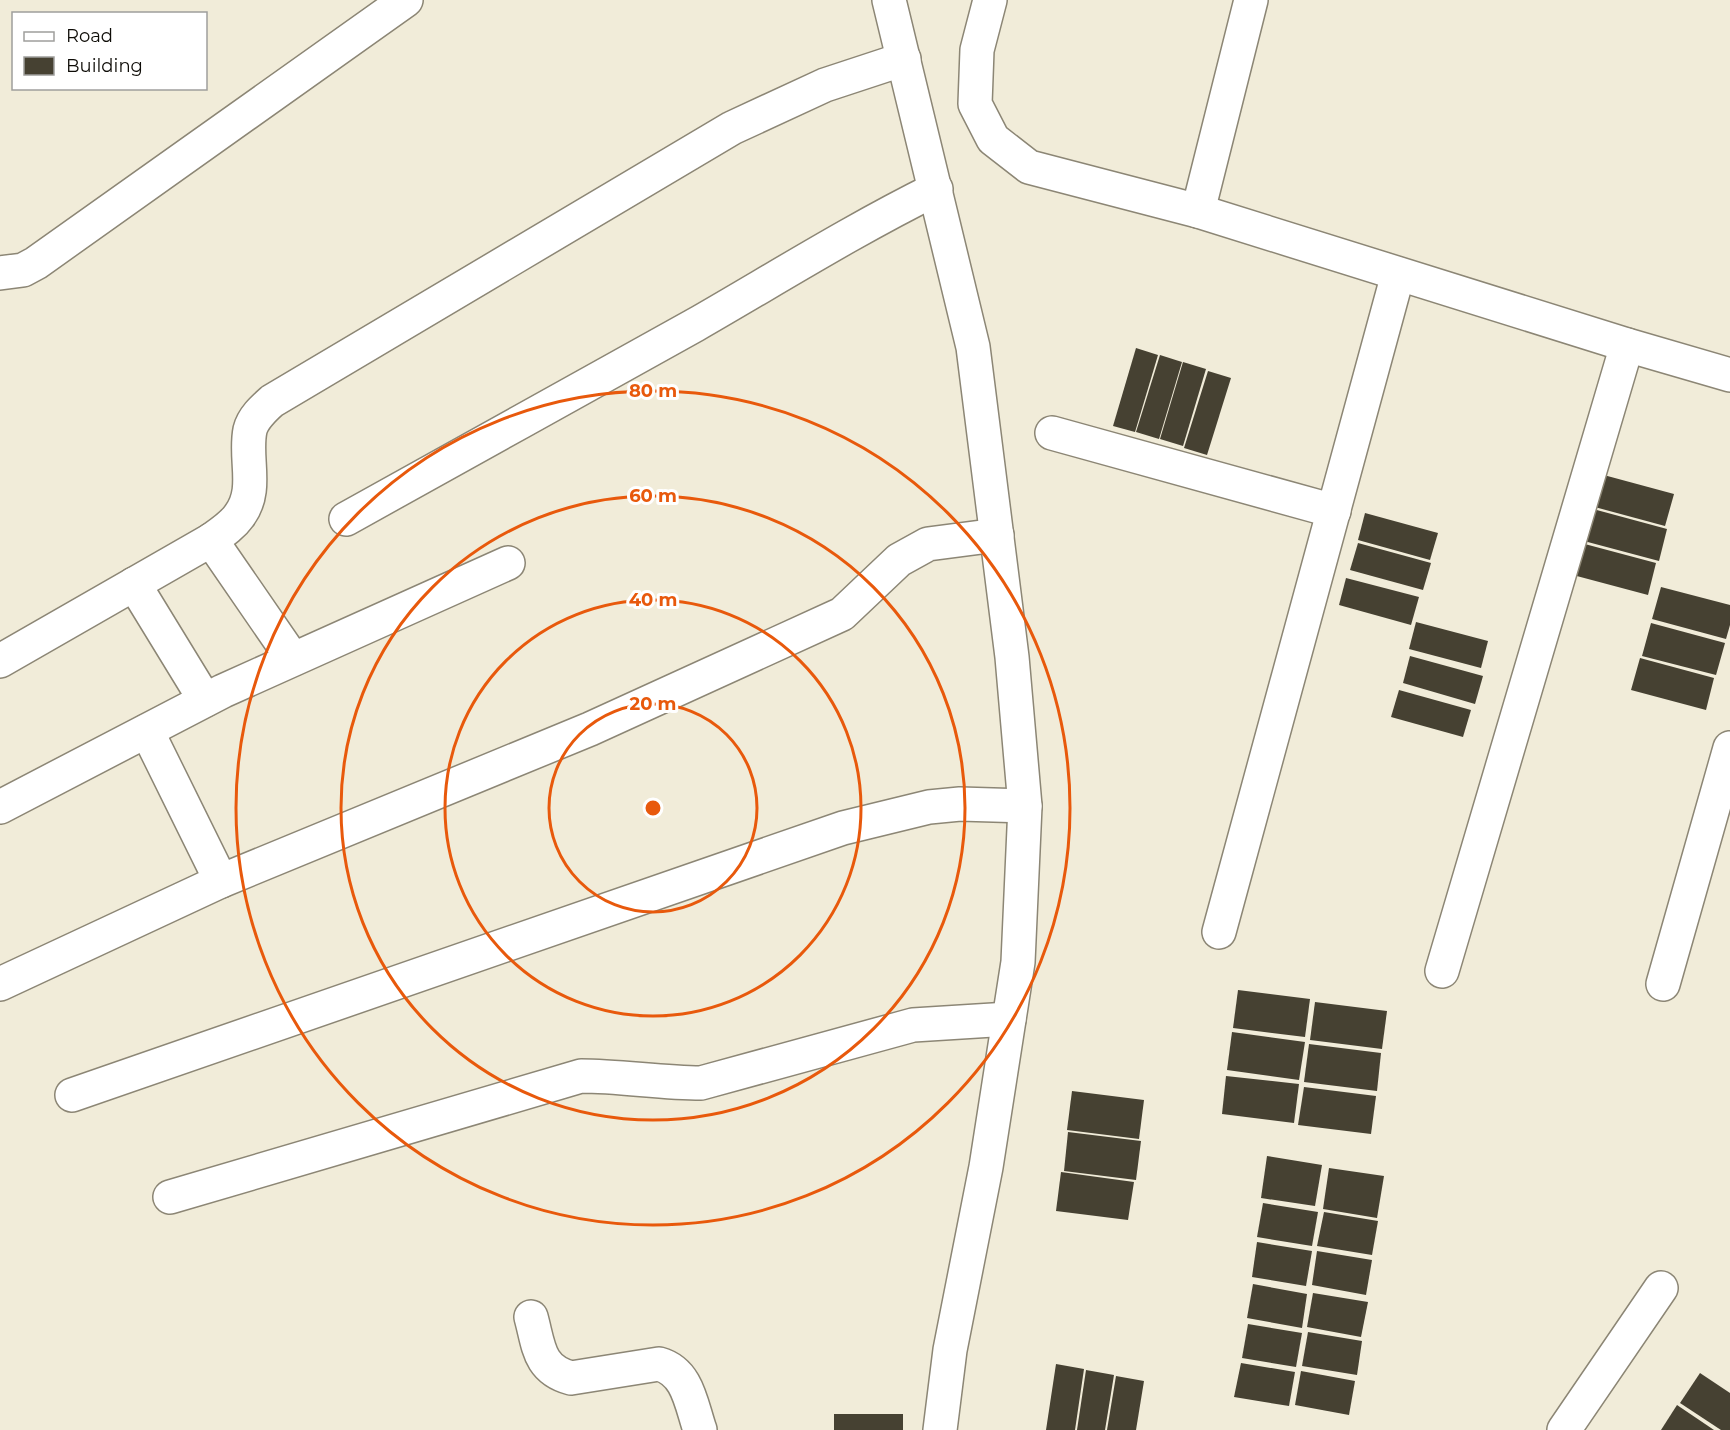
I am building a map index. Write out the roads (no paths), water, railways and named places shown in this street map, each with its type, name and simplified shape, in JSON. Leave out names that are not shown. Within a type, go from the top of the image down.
[{"type":"street","points":[[0,273],[23,270],[36,263],[406,0]]},
{"type":"street","points":[[889,0],[973,346],[1012,657],[1025,806],[1018,962],[986,1167],[950,1350],[940,1430]]},
{"type":"street","points":[[990,0],[977,50],[975,104],[993,139],[1029,166],[1198,211],[1730,375]]},
{"type":"street","points":[[1198,211],[1251,0]]},
{"type":"street","points":[[0,661],[211,540],[240,516],[248,501],[251,485],[250,431],[255,419],[272,401],[732,129],[825,85],[904,59]]},
{"type":"street","points":[[346,519],[693,326],[825,250],[866,223],[936,189]]},
{"type":"street","points":[[1219,932],[1398,274]]},
{"type":"street","points":[[1442,971],[1627,345]]},
{"type":"street","points":[[1052,433],[1334,511]]},
{"type":"street","points":[[0,984],[221,881],[590,729],[842,614],[899,561],[928,544],[997,535]]},
{"type":"street","points":[[211,540],[293,658]]},
{"type":"street","points":[[0,807],[205,700],[293,658],[508,563]]},
{"type":"street","points":[[134,584],[205,700]]},
{"type":"street","points":[[147,731],[221,881]]},
{"type":"street","points":[[1663,984],[1730,748]]},
{"type":"street","points":[[72,1095],[843,828],[929,807],[960,804],[1025,806]]},
{"type":"street","points":[[170,1197],[581,1076],[624,1076],[672,1083],[701,1083],[913,1025],[1009,1019]]},
{"type":"street","points":[[1564,1430],[1661,1288]]},
{"type":"street","points":[[531,1317],[543,1360],[550,1370],[560,1376],[571,1378],[651,1365],[672,1368],[682,1378],[700,1430]]}]
